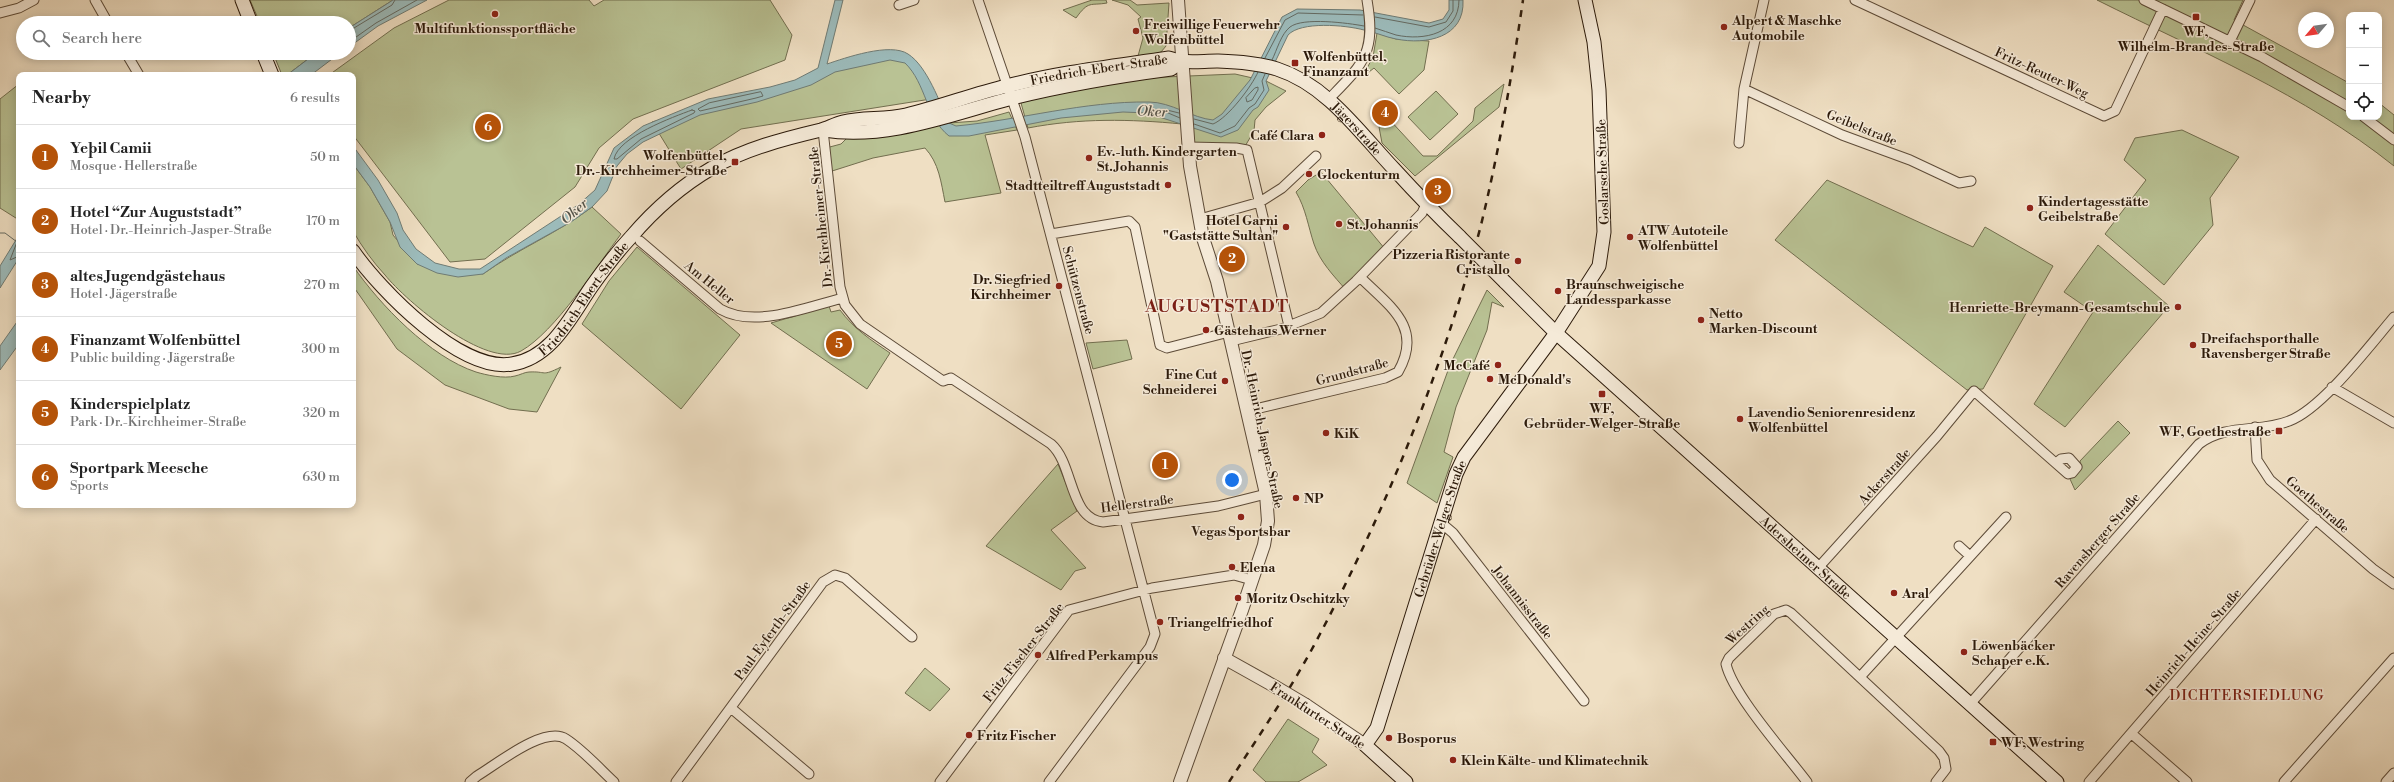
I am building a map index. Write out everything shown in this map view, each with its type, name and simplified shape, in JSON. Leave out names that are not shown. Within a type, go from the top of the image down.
[{"type":"main road","points":[[242,0],[248,16]]},
{"type":"main road","name":"Goslarsche Straße","points":[[1556,332],[1599,266],[1604,232],[1599,90],[1594,42],[1586,0]]},
{"type":"main road","name":"Friedrich-Ebert-Straße","points":[[947,110],[1008,85],[1169,58],[1181,62]]},
{"type":"main road","points":[[266,60],[271,72]]},
{"type":"main road","name":"Jägerstraße","points":[[1181,62],[1218,61],[1277,69],[1300,79],[1329,99],[1426,204],[1556,332]]},
{"type":"main road","name":"Friedrich-Ebert-Straße","points":[[356,255],[388,294],[450,344],[468,356],[484,363],[501,365],[521,362],[539,354],[552,342],[606,267],[656,210],[684,187],[714,167],[751,150],[800,135],[823,130],[846,133],[889,129],[947,110],[1103,80],[1171,69],[1181,62]]},
{"type":"main road","name":"Gebrüder-Welger-Straße","points":[[1365,745],[1377,728],[1456,474],[1464,457],[1556,332]]},
{"type":"main road","name":"Adersheimer Straße","points":[[1556,332],[2057,782]]},
{"type":"main road","name":"Frankfurter Straße","points":[[1365,745],[1406,782]]},
{"type":"street","points":[[0,13],[19,8],[34,0]]},
{"type":"street","points":[[95,0],[104,16]]},
{"type":"street","points":[[899,5],[914,0]]},
{"type":"street","name":"Schützenstraße","points":[[978,0],[1013,98],[1025,137],[1155,634],[1150,647],[1049,782]]},
{"type":"street","name":"Dr.-Heinrich-Jasper-Straße","points":[[1178,0],[1181,62],[1186,103],[1186,128],[1200,219],[1208,260],[1217,281],[1266,494],[1267,532],[1252,580],[1180,782]]},
{"type":"street","points":[[1739,142],[1744,89],[1764,0]]},
{"type":"street","name":"Fritz-Reuter-Weg","points":[[1855,0],[2104,116],[2115,111],[2162,8]]},
{"type":"street","points":[[2144,0],[2230,41],[2299,77],[2346,105]]},
{"type":"street","points":[[2230,41],[2250,0]]},
{"type":"street","points":[[1329,99],[1363,62],[1370,38],[1367,1]]},
{"type":"street","points":[[130,60],[137,72]]},
{"type":"street","name":"Geibelstraße","points":[[1744,89],[1842,135],[1910,160],[1959,184],[1971,181]]},
{"type":"street","points":[[2368,120],[2394,140]]},
{"type":"street","name":"Dr.-Kirchheimer-Straße","points":[[823,130],[838,275],[843,298],[852,316],[870,332],[943,381],[952,378],[1056,449]]},
{"type":"street","points":[[1188,147],[1244,148],[1249,153],[1289,326]]},
{"type":"street","points":[[1200,219],[1260,202],[1282,188],[1316,156]]},
{"type":"street","points":[[1051,234],[1129,221],[1135,227],[1160,345],[1167,348],[1289,326],[1310,319],[1325,310],[1360,277],[1422,213],[1426,204]]},
{"type":"street","name":"Am Heller","points":[[640,241],[720,309],[735,316],[745,318],[766,317],[843,298]]},
{"type":"street","name":"Grundstraße","points":[[1247,411],[1386,378],[1398,372],[1407,348],[1407,335],[1404,324],[1397,313],[1360,277]]},
{"type":"street","name":"Ravensberger Straße","points":[[1970,704],[2199,444],[2216,434],[2283,424],[2301,416],[2311,409],[2332,387],[2394,317]]},
{"type":"street","points":[[2332,387],[2394,423]]},
{"type":"street","name":"Ackerstraße","points":[[1818,568],[1937,436],[1974,391],[2056,463]]},
{"type":"street","name":"Goethestraße","points":[[2259,427],[2256,454],[2261,468],[2270,480],[2373,569],[2394,584]]},
{"type":"street","name":"Hellerstraße","points":[[1056,449],[1082,509],[1088,518],[1103,522],[1218,506],[1266,494]]},
{"type":"street","points":[[1860,677],[2006,517]]},
{"type":"street","name":"Heinrich-Heine-Straße","points":[[2089,782],[2316,519]]},
{"type":"street","name":"Johannisstraße","points":[[1440,522],[1453,533],[1584,701]]},
{"type":"street","points":[[1959,546],[1970,556]]},
{"type":"street","name":"Paul-Eyferth-Straße","points":[[676,782],[823,582],[835,575],[845,578],[912,637]]},
{"type":"street","name":"Fritz-Fischer-Straße","points":[[940,782],[1069,610],[1079,606],[1144,590],[1234,576],[1252,580]]},
{"type":"street","name":"Westring","points":[[1807,782],[1746,701],[1727,670],[1727,660],[1774,614],[1786,610],[1939,751],[1944,758],[1946,769],[1936,782]]},
{"type":"street","name":"Frankfurter Straße","points":[[1224,658],[1306,705],[1365,745]]},
{"type":"street","points":[[2289,780],[2394,658]]},
{"type":"street","points":[[731,708],[809,774]]},
{"type":"street","points":[[2132,734],[2187,782]]},
{"type":"street","points":[[470,782],[541,737],[556,735],[566,739],[614,782]]},
{"type":"street","points":[[2386,782],[2394,773]]},
{"type":"green space","points":[[250,0],[393,0],[356,24],[356,16],[257,16]]},
{"type":"green space","points":[[449,0],[589,0],[594,6],[604,0],[770,0],[792,35],[785,60],[633,119],[599,148],[575,187],[485,259],[450,262],[356,139],[356,72],[333,72],[350,60],[356,60],[356,55],[394,28]]},
{"type":"green space","points":[[1092,0],[1106,0],[1107,3],[1087,6],[1076,18],[1063,10]]},
{"type":"green space","points":[[1112,0],[1130,0],[1137,5],[1169,3],[1166,46],[1161,52],[1138,56],[1143,38],[1138,19],[1141,17],[1128,5]]},
{"type":"green space","points":[[2097,0],[2243,0],[2234,20],[2346,81],[2346,120],[2382,120],[2382,105],[2394,115],[2394,166],[2360,140],[2324,117],[2287,95],[2212,56]]},
{"type":"green space","points":[[1377,33],[1396,39],[1429,41],[1424,70],[1399,94],[1374,68],[1369,72],[1366,70],[1373,57]]},
{"type":"green space","points":[[902,57],[915,66],[931,99],[741,129],[681,169],[652,122],[796,83],[820,71]]},
{"type":"green space","points":[[276,60],[307,60],[291,72],[281,72]]},
{"type":"green space","points":[[1235,74],[1266,81],[1286,91],[1266,107],[1255,120],[1254,131],[1244,148],[1193,147],[1182,124],[1105,120],[1067,122],[1028,128],[1021,103],[1026,99],[1142,78]]},
{"type":"green space","points":[[1504,84],[1499,107],[1415,176],[1382,143],[1379,127],[1388,118],[1423,156],[1437,156],[1473,121],[1475,108]]},
{"type":"green space","points":[[16,86],[16,218],[0,208],[0,99]]},
{"type":"green space","points":[[1436,91],[1458,114],[1430,140],[1408,117]]},
{"type":"green space","points":[[1009,112],[1017,130],[985,135],[1001,193],[945,202],[941,180],[936,166],[925,148],[873,158],[829,172],[826,148],[841,144],[847,138],[907,133],[949,123],[977,121]]},
{"type":"green space","points":[[2182,130],[2239,157],[2210,198],[2213,225],[2164,285],[2105,234],[2146,180],[2124,160],[2135,138]]},
{"type":"green space","points":[[356,168],[370,187],[390,222],[393,235],[417,264],[483,274],[566,225],[592,207],[621,234],[575,297],[548,329],[534,342],[521,351],[506,354],[488,351],[469,342],[448,330],[428,315],[395,287],[356,236]]},
{"type":"green space","points":[[1321,172],[1385,249],[1346,290],[1320,257],[1312,237],[1305,211],[1296,192],[1308,180]]},
{"type":"green space","points":[[1827,180],[1973,247],[1985,227],[2053,266],[1983,389],[1967,390],[1775,240]]},
{"type":"green space","points":[[2098,245],[2169,306],[2065,427],[2034,404],[2093,312],[2064,292]]},
{"type":"green space","points":[[637,247],[740,335],[681,409],[582,324],[609,281]]},
{"type":"green space","points":[[356,270],[377,297],[407,328],[441,355],[459,365],[476,372],[506,377],[527,372],[547,373],[561,367],[537,412],[509,409],[445,385],[397,349],[356,290]]},
{"type":"green space","points":[[1487,290],[1504,307],[1492,302],[1487,330],[1456,407],[1444,452],[1453,457],[1437,503],[1407,483],[1450,365]]},
{"type":"green space","points":[[829,306],[831,312],[840,310],[857,329],[890,353],[867,389],[771,323]]},
{"type":"green space","points":[[1127,340],[1132,359],[1093,369],[1086,343]]},
{"type":"green space","points":[[2118,421],[2130,433],[2075,490],[2070,479],[2081,468],[2080,461]]},
{"type":"green space","points":[[1058,464],[1077,511],[1051,530],[1086,568],[1075,571],[1061,590],[986,546]]},
{"type":"green space","points":[[925,668],[950,689],[930,711],[905,693]]},
{"type":"green space","points":[[1288,719],[1319,739],[1312,752],[1327,765],[1298,782],[1266,782],[1253,770]]},
{"type":"water","points":[[393,0],[427,0],[378,26],[356,42],[356,24]]},
{"type":"water","name":"Oker","points":[[835,0],[843,0],[827,64],[879,50],[900,51],[908,54],[915,60],[927,76],[949,123],[956,126],[1004,120],[1100,104],[1125,102],[1157,103],[1173,107],[1205,119],[1213,120],[1222,114],[1250,80],[1282,17],[1297,9],[1360,10],[1429,23],[1443,19],[1449,10],[1449,0],[1463,0],[1462,13],[1458,23],[1451,31],[1442,36],[1431,39],[1408,41],[1356,28],[1324,25],[1294,31],[1288,35],[1266,81],[1269,90],[1258,107],[1253,110],[1238,130],[1221,137],[1147,113],[1123,112],[1061,118],[969,136],[949,136],[941,129],[935,120],[918,80],[905,63],[890,60],[835,72],[811,85],[757,102],[700,115],[643,142],[627,154],[617,166],[607,191],[592,207],[571,222],[506,258],[483,274],[458,277],[437,273],[417,264],[400,247],[390,222],[370,187],[356,168],[356,150],[378,180],[397,213],[403,230],[416,249],[435,263],[459,269],[480,269],[578,205],[595,190],[614,148],[643,126],[708,99],[770,87],[795,80],[818,68]]},
{"type":"water","points":[[307,60],[331,60],[315,72],[291,72]]},
{"type":"water","points":[[16,240],[16,263],[0,288],[0,266]]},
{"type":"water","points":[[16,323],[16,348],[0,370],[0,346]]},
{"type":"railway","points":[[1229,782],[1299,672],[1345,585],[1369,536],[1391,485],[1432,382],[1450,330],[1481,225],[1505,113],[1523,0]]},
{"type":"place","name":"Multifunktionssportfläche","points":[[495,14]]},
{"type":"place","name":"WF, Wilhelm-Brandes-Straße","points":[[2196,17]]},
{"type":"place","name":"Alpert & Maschke Automobile","points":[[1724,27]]},
{"type":"place","name":"Freiwillige Feuerwehr Wolfenbüttel","points":[[1136,31]]},
{"type":"place","name":"Wolfenbüttel, Finanzamt","points":[[1295,63]]},
{"type":"place","name":"Finanzamt Wolfenbüttel","points":[[1385,113]]},
{"type":"place","name":"Sportpark Meesche","points":[[488,127]]},
{"type":"place","name":"Café Clara","points":[[1322,135]]},
{"type":"place","name":"Ev.-luth. Kindergarten St. Johannis","points":[[1089,158]]},
{"type":"place","name":"Wolfenbüttel, Dr.-Kirchheimer-Straße","points":[[735,162]]},
{"type":"place","name":"Glockenturm","points":[[1309,174]]},
{"type":"place","name":"Stadtteiltreff Auguststadt","points":[[1168,185]]},
{"type":"place","name":"altes Jugendgästehaus","points":[[1438,191]]},
{"type":"place","name":"Kindertagesstätte Geibelstraße","points":[[2030,208]]},
{"type":"place","name":"St. Johannis","points":[[1339,224]]},
{"type":"place","name":"Hotel Garni \"Gaststätte Sultan\"","points":[[1286,227]]},
{"type":"place","name":"ATW Autoteile Wolfenbüttel","points":[[1630,237]]},
{"type":"place","name":"Hotel “Zur Auguststadt”","points":[[1232,259]]},
{"type":"place","name":"Pizzeria Ristorante Cristallo","points":[[1518,261]]},
{"type":"place","name":"Dr. Siegfried Kirchheimer","points":[[1059,286]]},
{"type":"place","name":"Braunschweigische Landessparkasse","points":[[1558,291]]},
{"type":"place","name":"Henriette-Breymann-Gesamtschule","points":[[2178,307]]},
{"type":"place","name":"Netto Marken-Discount","points":[[1701,320]]},
{"type":"place","name":"Gästehaus Werner","points":[[1206,330]]},
{"type":"place","name":"Kinderspielplatz","points":[[839,344]]},
{"type":"place","name":"Dreifachsporthalle Ravensberger Straße","points":[[2193,345]]},
{"type":"place","name":"McCafé","points":[[1498,365]]},
{"type":"place","name":"McDonald's","points":[[1490,379]]},
{"type":"place","name":"Fine Cut Schneiderei","points":[[1225,381]]},
{"type":"place","name":"WF, Gebrüder-Welger-Straße","points":[[1602,394]]},
{"type":"place","name":"Lavendio Seniorenresidenz Wolfenbüttel","points":[[1740,419]]},
{"type":"place","name":"WF, Goethestraße","points":[[2279,431]]},
{"type":"place","name":"KiK","points":[[1326,433]]},
{"type":"place","name":"Yeþil Camii","points":[[1165,465]]},
{"type":"place","name":"NP","points":[[1296,498]]},
{"type":"place","name":"Vegas Sportsbar","points":[[1241,517]]},
{"type":"place","name":"Elena","points":[[1232,567]]},
{"type":"place","name":"Aral","points":[[1894,593]]},
{"type":"place","name":"Moritz Oschitzky","points":[[1238,598]]},
{"type":"place","name":"Triangelfriedhof","points":[[1160,622]]},
{"type":"place","name":"Löwenbäcker Schaper e.K.","points":[[1964,652]]},
{"type":"place","name":"Alfred Perkampus","points":[[1038,655]]},
{"type":"place","name":"Fritz Fischer","points":[[969,735]]},
{"type":"place","name":"Bosporus","points":[[1389,738]]},
{"type":"place","name":"WF, Westring","points":[[1993,742]]},
{"type":"place","name":"Klein Kälte- und Klimatechnik","points":[[1453,760]]},
{"type":"district","name":"AUGUSTSTADT","points":[[1217,306]]},
{"type":"district","name":"DICHTERSIEDLUNG","points":[[2247,695]]}]
